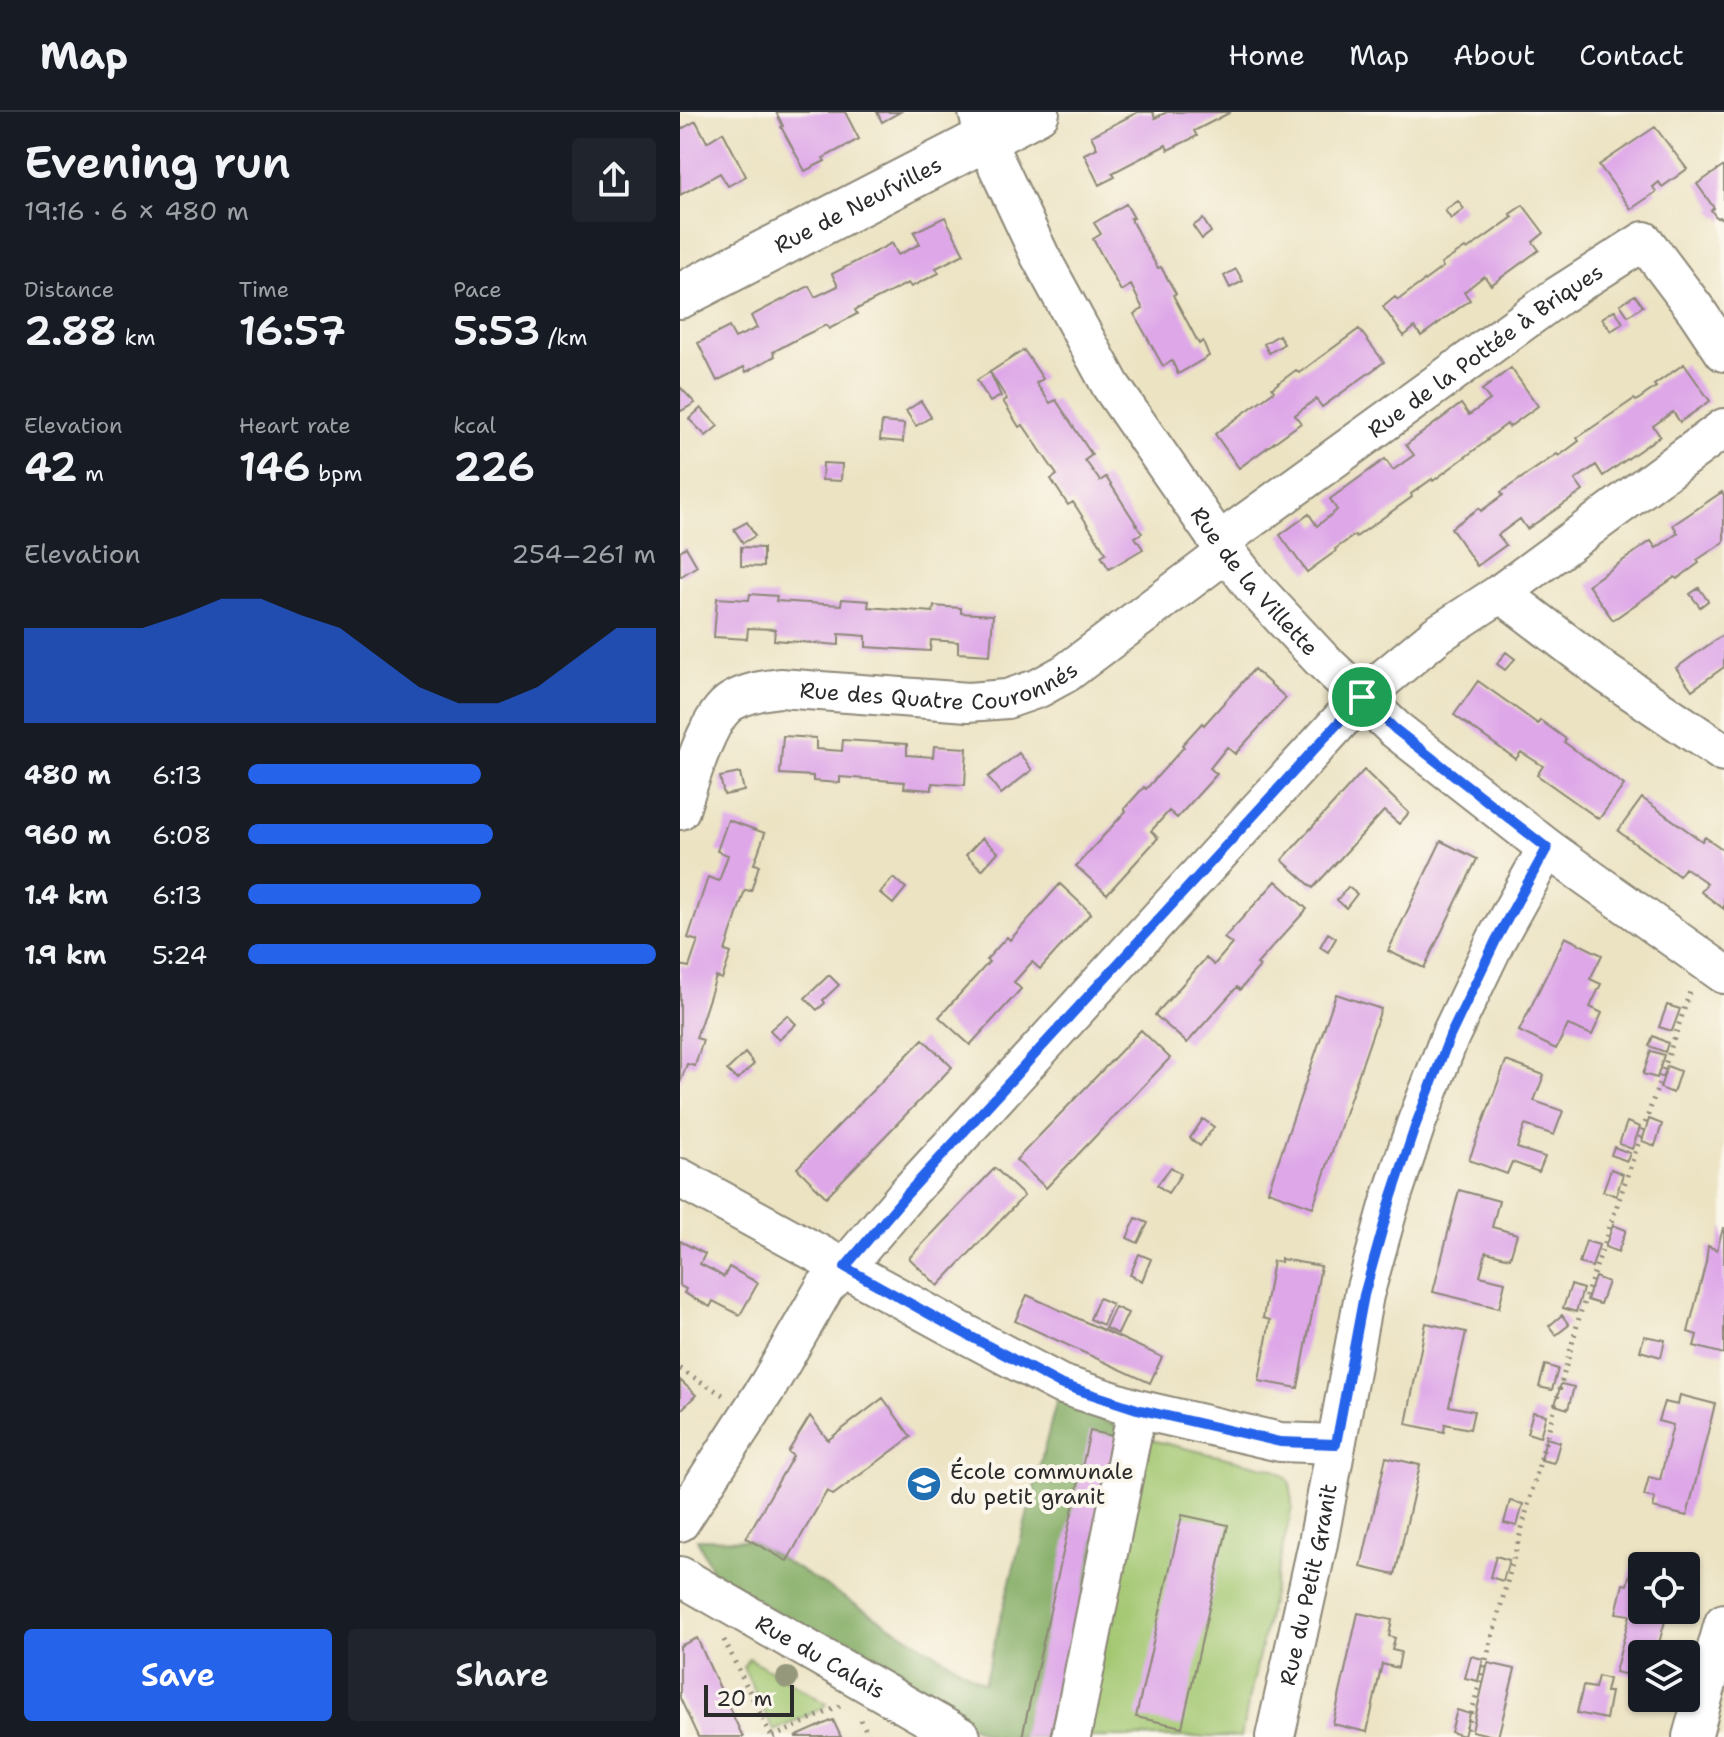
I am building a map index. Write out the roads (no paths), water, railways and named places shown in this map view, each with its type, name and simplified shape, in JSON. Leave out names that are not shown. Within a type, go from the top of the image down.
[{"type":"main road","name":"Rue de Neufvilles","points":[[680,296],[982,126],[1037,112]]},
{"type":"street","name":"Rue de la Villette","points":[[982,126],[1040,256],[1111,386],[1252,585],[1395,729],[1547,848],[1715,968]]},
{"type":"street","name":"Rue de la Pottée à Briques","points":[[1223,547],[1558,296],[1644,241],[1724,352]]},
{"type":"street","points":[[680,1522],[751,1412],[825,1287],[1362,697],[1438,634],[1501,593],[1724,428]]},
{"type":"street","name":"Rue des Quatre Couronnés","points":[[680,810],[715,716],[730,702],[756,691],[780,688],[968,702],[1007,699],[1039,688],[1066,673],[1223,547]]},
{"type":"street","points":[[1501,593],[1607,674],[1724,753]]},
{"type":"street","name":"Rue du Petit Granit","points":[[1275,1737],[1318,1543],[1364,1295],[1391,1199],[1456,1022],[1496,940],[1547,848]]},
{"type":"street","points":[[680,1178],[1060,1384],[1137,1409],[1280,1442],[1336,1444]]},
{"type":"street","points":[[1071,1737],[1137,1409]]},
{"type":"street","name":"Rue du Calais","points":[[680,1576],[961,1737]]},
{"type":"street","points":[[1692,1737],[1724,1623]]},
{"type":"place","name":"École communale du petit granit","points":[[924,1484]]}]
